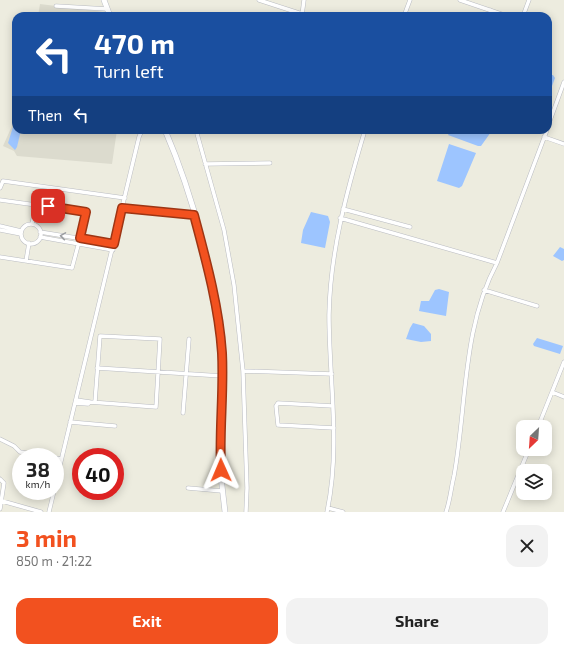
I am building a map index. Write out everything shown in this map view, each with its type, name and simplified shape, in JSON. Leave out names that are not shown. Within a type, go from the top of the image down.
[{"type":"street","points":[[104,0],[108,12]]},
{"type":"street","points":[[259,0],[293,12]]},
{"type":"street","points":[[302,12],[304,0]]},
{"type":"street","points":[[406,12],[410,0]]},
{"type":"street","points":[[460,0],[496,12]]},
{"type":"street","points":[[525,12],[529,0]]},
{"type":"street","points":[[56,6],[107,9]]},
{"type":"street","points":[[552,115],[564,82]]},
{"type":"street","points":[[64,448],[140,134]]},
{"type":"street","points":[[166,134],[186,186],[215,304],[222,354],[220,455],[225,512]]},
{"type":"street","points":[[197,134],[227,246],[234,285],[243,371],[247,488],[246,512]]},
{"type":"street","points":[[343,512],[328,510],[331,494],[334,428],[330,307],[340,218],[364,134]]},
{"type":"street","points":[[446,512],[459,447],[470,354],[478,308],[484,290],[497,263],[545,134]]},
{"type":"street","points":[[544,137],[564,144]]},
{"type":"street","points":[[205,164],[270,163]]},
{"type":"street","points":[[0,188],[1,182],[125,198]]},
{"type":"street","points":[[0,200],[86,212],[72,268],[0,256]]},
{"type":"street","points":[[32,224],[36,205]]},
{"type":"street","points":[[122,208],[194,215]]},
{"type":"street","points":[[343,209],[410,228]]},
{"type":"street","points":[[340,218],[497,263]]},
{"type":"street","points":[[0,226],[21,233],[24,240],[30,243],[36,242],[40,237],[40,232],[37,226],[32,224],[26,225],[21,233]]},
{"type":"street","points":[[0,230],[21,233]]},
{"type":"street","points":[[40,232],[114,244]]},
{"type":"street","points":[[40,237],[113,250]]},
{"type":"street","points":[[26,260],[30,243]]},
{"type":"street","points":[[484,290],[537,306]]},
{"type":"street","points":[[76,402],[88,404],[90,402],[95,402],[156,407],[160,339],[100,336],[95,402]]},
{"type":"street","points":[[184,413],[189,339]]},
{"type":"street","points":[[541,420],[562,372],[564,362]]},
{"type":"street","points":[[97,368],[186,375],[222,376]]},
{"type":"street","points":[[243,371],[332,374]]},
{"type":"street","points":[[552,392],[564,397]]},
{"type":"street","points":[[334,406],[278,403],[276,406],[276,424],[278,425],[334,428]]},
{"type":"street","points":[[70,422],[115,426]]},
{"type":"street","points":[[0,439],[16,448]]},
{"type":"street","points":[[503,512],[526,456]]},
{"type":"street","points":[[0,479],[4,483],[0,509]]},
{"type":"street","points":[[188,488],[222,491]]},
{"type":"street","points":[[49,512],[52,500]]},
{"type":"street","points":[[2,501],[41,512]]},
{"type":"shaded area","points":[[40,4],[104,12],[39,12]]},
{"type":"shaded area","points":[[12,126],[12,134],[116,134],[112,164],[17,156],[14,151],[3,146]]},
{"type":"water","points":[[552,75],[555,78],[552,86]]},
{"type":"water","points":[[12,130],[12,134],[20,134],[15,150],[8,143]]},
{"type":"water","points":[[449,134],[490,134],[481,146]]},
{"type":"water","points":[[449,144],[476,153],[462,186],[459,188],[437,181]]},
{"type":"water","points":[[311,212],[328,216],[330,222],[325,248],[301,243],[303,230]]},
{"type":"water","points":[[560,247],[564,249],[564,260],[562,261],[553,256]]},
{"type":"water","points":[[439,289],[449,292],[446,316],[419,311],[421,301],[429,301],[435,290]]},
{"type":"water","points":[[413,323],[424,326],[431,334],[431,341],[421,342],[406,339]]},
{"type":"water","points":[[537,338],[563,346],[560,354],[534,346],[533,344]]},
{"type":"route","points":[[48,206],[86,212],[80,238],[114,244],[122,208],[163,214],[194,215],[209,273],[222,354],[221,470]]}]
